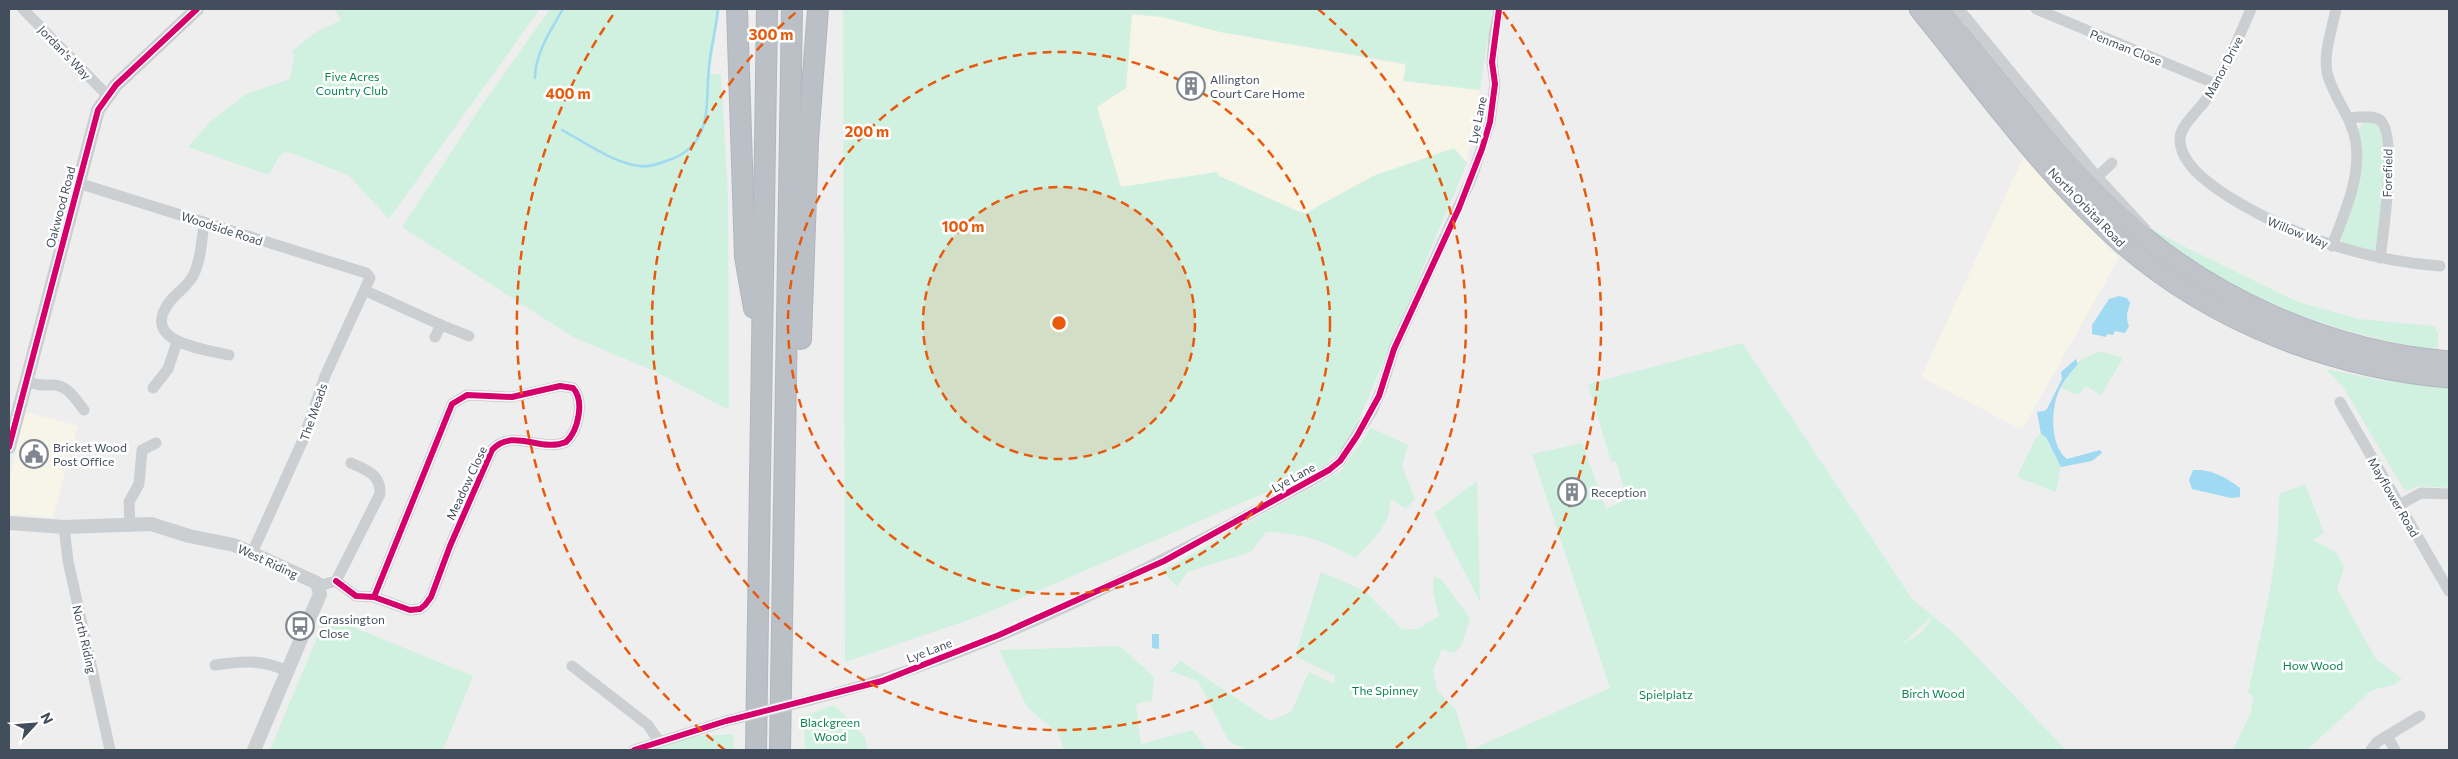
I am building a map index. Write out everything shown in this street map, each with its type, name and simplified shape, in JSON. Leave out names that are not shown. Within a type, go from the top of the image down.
[{"type":"highway","points":[[736,9],[745,257],[761,346]]},
{"type":"highway","points":[[756,750],[761,346],[768,9]]},
{"type":"highway","points":[[780,750],[792,9]]},
{"type":"highway","points":[[787,386],[800,345],[808,140],[818,9]]},
{"type":"highway","name":"North Orbital Road","points":[[1919,9],[2039,156],[2080,202],[2126,246],[2165,277],[2225,314],[2257,329],[2314,351],[2355,363],[2419,375],[2449,378]]},
{"type":"highway","name":"North Orbital Road","points":[[1947,11],[2043,134],[2110,206],[2188,270],[2229,294],[2304,328],[2367,348],[2449,362]]},
{"type":"highway","points":[[2110,206],[2115,223],[2124,235],[2126,246]]},
{"type":"street","name":"Jordan's Way","points":[[23,9],[107,95]]},
{"type":"street","name":"Oakwood Road","points":[[9,447],[95,117],[107,95],[197,9]]},
{"type":"street","name":"Lye Lane","points":[[659,741],[726,721],[882,681],[998,635],[1164,561],[1307,483],[1340,461],[1357,436],[1379,396],[1394,348],[1459,208],[1482,149],[1490,122],[1494,91],[1494,35],[1499,9]]},
{"type":"street","name":"Penman Close","points":[[2036,9],[2216,84]]},
{"type":"street","name":"Manor Drive","points":[[2182,148],[2180,138],[2184,128],[2216,84],[2251,9]]},
{"type":"street","points":[[2332,246],[2349,200],[2355,173],[2357,145],[2350,118],[2330,83],[2325,62],[2336,9]]},
{"type":"street","points":[[1947,11],[1963,22],[1967,19],[2097,177],[2136,218],[2162,250]]},
{"type":"street","name":"Forefield","points":[[2350,118],[2375,118],[2382,122],[2386,131],[2388,173],[2380,258]]},
{"type":"street","name":"Willow Way","points":[[2182,148],[2191,165],[2210,184],[2272,222],[2332,246],[2380,258],[2440,266]]},
{"type":"street","points":[[2097,177],[2112,163]]},
{"type":"street","name":"Woodside Road","points":[[78,183],[366,273]]},
{"type":"street","points":[[204,222],[198,264],[194,275],[171,300],[164,316],[164,329],[177,342],[229,355]]},
{"type":"street","name":"The Meads","points":[[252,553],[304,440],[325,376],[366,291],[370,278],[366,273]]},
{"type":"street","points":[[366,291],[469,336]]},
{"type":"street","points":[[435,337],[441,325]]},
{"type":"street","points":[[153,388],[168,369],[177,342]]},
{"type":"street","points":[[26,380],[38,387],[53,385],[65,389],[84,410]]},
{"type":"street","name":"Meadow Close","points":[[336,581],[356,596],[374,597],[410,610],[420,609],[425,605],[431,597],[450,546],[492,450],[506,440],[515,439],[550,446],[566,442],[575,430],[579,406],[578,396],[573,388],[560,386],[512,397],[467,395],[452,404],[374,597]]},
{"type":"street","name":"Mayflower Road","points":[[2340,402],[2449,591]]},
{"type":"street","points":[[130,526],[128,508],[140,484],[142,450],[156,443]]},
{"type":"street","points":[[254,750],[320,594],[318,586],[336,581],[380,494],[379,484],[374,475],[351,464]]},
{"type":"street","points":[[2399,505],[2421,493],[2449,494]]},
{"type":"street","name":"West Riding","points":[[9,523],[64,528],[160,526],[189,536],[234,545],[280,568],[314,581],[318,586]]},
{"type":"street","name":"North Riding","points":[[64,528],[68,561],[110,750]]},
{"type":"street","points":[[215,665],[249,660],[269,663],[287,671]]},
{"type":"street","points":[[572,666],[648,725],[659,741],[634,750]]},
{"type":"street","points":[[2371,750],[2377,742],[2420,716]]},
{"type":"street","points":[[2387,736],[2395,750]]},
{"type":"shaded area","points":[[1132,14],[1162,17],[1220,32],[1406,65],[1403,81],[1480,90],[1467,163],[1454,148],[1306,213],[1302,213],[1219,176],[1216,172],[1121,187],[1097,107],[1126,87]]},
{"type":"shaded area","points":[[2023,158],[2119,258],[2022,430],[1921,377]]},
{"type":"shaded area","points":[[25,412],[78,426],[53,517],[9,514],[9,482]]},
{"type":"green space","name":"Five Acres Country Club","points":[[335,9],[540,9],[389,219],[348,175],[286,151],[278,158],[269,175],[188,147],[210,122],[246,94],[290,79],[294,57],[292,51],[318,31],[341,20]]},
{"type":"green space","points":[[550,9],[720,9],[710,74],[721,74],[728,194],[729,410],[654,371],[573,337],[402,227],[482,105]]},
{"type":"green space","points":[[843,9],[1492,9],[1480,90],[1403,81],[1406,64],[1220,32],[1162,17],[1132,14],[1126,88],[1097,107],[1121,187],[1217,172],[1219,176],[1302,213],[1306,213],[1373,176],[1454,148],[1467,163],[1351,439],[1322,468],[980,616],[845,662]]},
{"type":"green space","points":[[2370,121],[2380,126],[2385,164],[2377,248],[2372,251],[2343,244],[2340,237],[2358,130],[2364,122]]},
{"type":"green space","points":[[2143,224],[2179,244],[2298,302],[2359,319],[2434,326],[2438,332],[2438,349],[2410,346],[2363,335],[2274,305],[2193,261]]},
{"type":"green space","points":[[1742,343],[1912,599],[1933,616],[1956,635],[2066,750],[1470,750],[1610,688],[1532,454],[1582,443],[1606,509],[1627,499],[1616,461],[1611,462],[1588,384]],"holes":[[[1933,616],[1922,632],[1901,645]]]},
{"type":"green space","points":[[2100,351],[2123,358],[2101,395],[2086,386],[2078,395],[2061,388],[2079,361]]},
{"type":"green space","points":[[2326,369],[2380,380],[2449,388],[2449,488],[2418,486],[2405,491],[2343,387]]},
{"type":"green space","points":[[1371,428],[1408,445],[1402,466],[1415,499],[1406,509],[1391,499],[1390,509],[1384,525],[1374,539],[1355,558],[1334,547],[1312,539],[1278,532],[1266,532],[1251,552],[1187,572],[1177,587],[1162,571],[1341,471]]},
{"type":"green space","points":[[2041,434],[2046,437],[2061,467],[2056,492],[2017,477],[2036,437]]},
{"type":"green space","points":[[1477,481],[1480,602],[1434,513]]},
{"type":"green space","name":"How Wood","points":[[2305,484],[2324,533],[2313,540],[2336,552],[2344,567],[2337,589],[2376,659],[2402,679],[2394,685],[2372,690],[2307,750],[2233,750],[2252,710],[2254,697],[2248,693],[2264,619],[2277,544],[2279,494]]},
{"type":"green space","name":"The Spinney","points":[[1321,572],[1365,591],[1402,629],[1418,629],[1439,616],[1433,592],[1434,576],[1442,580],[1470,618],[1462,645],[1454,653],[1442,649],[1433,671],[1437,690],[1456,710],[1468,749],[1247,750],[1229,742],[1198,681],[1170,671],[1181,661],[1270,721],[1291,712],[1309,672],[1335,684],[1335,676],[1295,656]]},
{"type":"green space","points":[[326,616],[473,676],[443,750],[270,750]]},
{"type":"green space","points":[[1120,646],[1154,677],[1152,701],[1136,704],[1141,744],[1193,730],[1206,750],[1064,750],[1059,734],[1027,707],[999,650]]},
{"type":"green space","name":"Blackgreen Wood","points":[[834,705],[865,737],[868,750],[805,750],[804,716]]},
{"type":"green space","points":[[733,734],[734,750],[651,750],[686,737]]},
{"type":"water","points":[[2119,296],[2127,298],[2130,303],[2127,317],[2129,326],[2125,333],[2115,331],[2113,335],[2107,334],[2106,337],[2092,334],[2092,325],[2109,299]]},
{"type":"water","points":[[2076,359],[2078,364],[2062,385],[2054,409],[2053,418],[2057,446],[2067,459],[2100,450],[2102,453],[2092,461],[2061,467],[2046,437],[2041,434],[2037,412],[2047,409],[2062,379],[2061,372]]},
{"type":"water","points":[[2193,470],[2212,472],[2224,477],[2240,488],[2240,497],[2231,498],[2192,489],[2189,480]]},
{"type":"water","points":[[1152,634],[1159,634],[1159,649],[1152,648]]},
{"type":"waterway","points":[[535,78],[541,51],[563,9]]},
{"type":"waterway","points":[[562,130],[619,161],[639,166],[654,165],[683,153],[694,144],[704,122],[709,66],[718,9]]},
{"type":"cycle path","points":[[9,447],[98,110],[116,85],[197,9]]},
{"type":"cycle path","points":[[634,750],[726,721],[882,681],[999,635],[1164,561],[1329,470],[1340,461],[1357,436],[1379,396],[1394,349],[1459,208],[1482,149],[1490,122],[1495,84],[1492,62],[1499,9]]},
{"type":"cycle path","points":[[336,581],[356,596],[374,597],[410,610],[420,609],[425,605],[431,597],[450,546],[492,450],[500,444],[518,440],[547,445],[557,445],[566,442],[577,424],[579,400],[573,388],[560,386],[512,397],[467,395],[452,404],[374,597]]},
{"type":"place","name":"Allington Court Care Home","points":[[1191,86]]},
{"type":"place","name":"Bricket Wood Post Office","points":[[34,454]]},
{"type":"place","name":"Reception","points":[[1572,492]]},
{"type":"place","name":"Grassington Close","points":[[300,626]]},
{"type":"park label","name":"Birch Wood","points":[[1933,693]]},
{"type":"park label","name":"Spielplatz","points":[[1666,694]]}]
